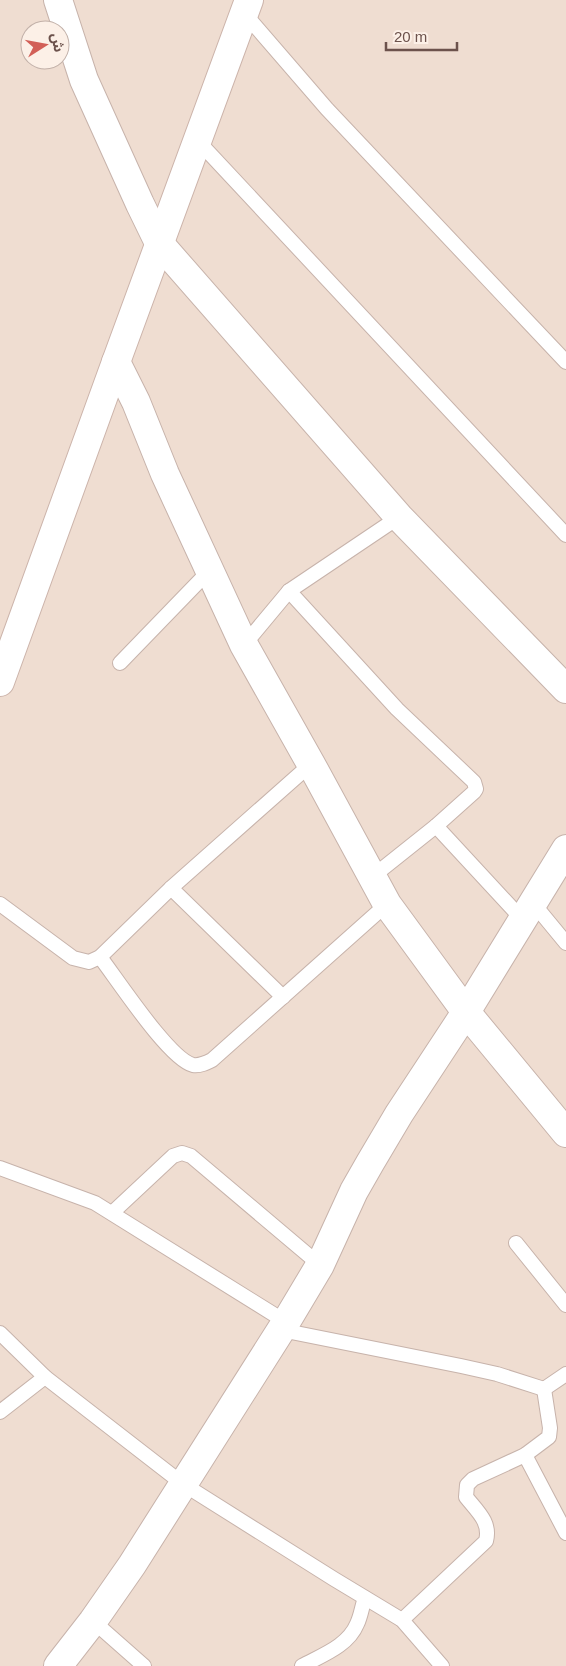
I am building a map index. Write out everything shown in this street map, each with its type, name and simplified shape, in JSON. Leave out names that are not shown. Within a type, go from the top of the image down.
[{"type":"street","points":[[58,0],[84,80],[140,204],[160,243],[399,517],[566,689]]},
{"type":"street","points":[[0,682],[6,651],[116,362],[247,7]]},
{"type":"street","points":[[116,362],[136,402],[165,474],[244,645],[387,904],[466,1012],[566,1133]]},
{"type":"street","points":[[58,1666],[93,1621],[132,1565],[284,1326],[320,1265],[354,1191],[370,1163],[566,849]]},
{"type":"lane","points":[[247,7],[327,109],[566,362]]},
{"type":"lane","points":[[198,141],[566,535]]},
{"type":"lane","points":[[244,645],[289,591],[399,517]]},
{"type":"lane","points":[[120,663],[210,570]]},
{"type":"lane","points":[[289,591],[397,709],[474,782],[476,789],[474,792],[436,826],[372,877]]},
{"type":"lane","points":[[0,904],[73,958],[89,962],[100,956],[170,888],[311,764]]},
{"type":"lane","points":[[436,826],[528,911],[566,943]]},
{"type":"lane","points":[[170,888],[283,997]]},
{"type":"lane","points":[[100,956],[162,1040],[191,1064],[198,1065],[212,1060],[387,904]]},
{"type":"lane","points":[[112,1213],[173,1156],[182,1153],[191,1156],[320,1265]]},
{"type":"lane","points":[[0,1168],[95,1202],[284,1326],[497,1374],[544,1389]]},
{"type":"lane","points":[[516,1243],[564,1296]]},
{"type":"lane","points":[[0,1333],[45,1377],[183,1484],[402,1620],[442,1666]]},
{"type":"lane","points":[[544,1389],[566,1374]]},
{"type":"lane","points":[[0,1412],[45,1377]]},
{"type":"lane","points":[[402,1620],[486,1541],[489,1532],[486,1522],[466,1497],[467,1485],[473,1479],[525,1455],[549,1437],[550,1428],[544,1389]]},
{"type":"lane","points":[[525,1455],[566,1533]]},
{"type":"lane","points":[[302,1666],[341,1644],[352,1634],[365,1598]]},
{"type":"lane","points":[[93,1621],[144,1666]]},
{"type":"shaded area","points":[[0,0],[566,0],[566,1666],[0,1666]]}]
